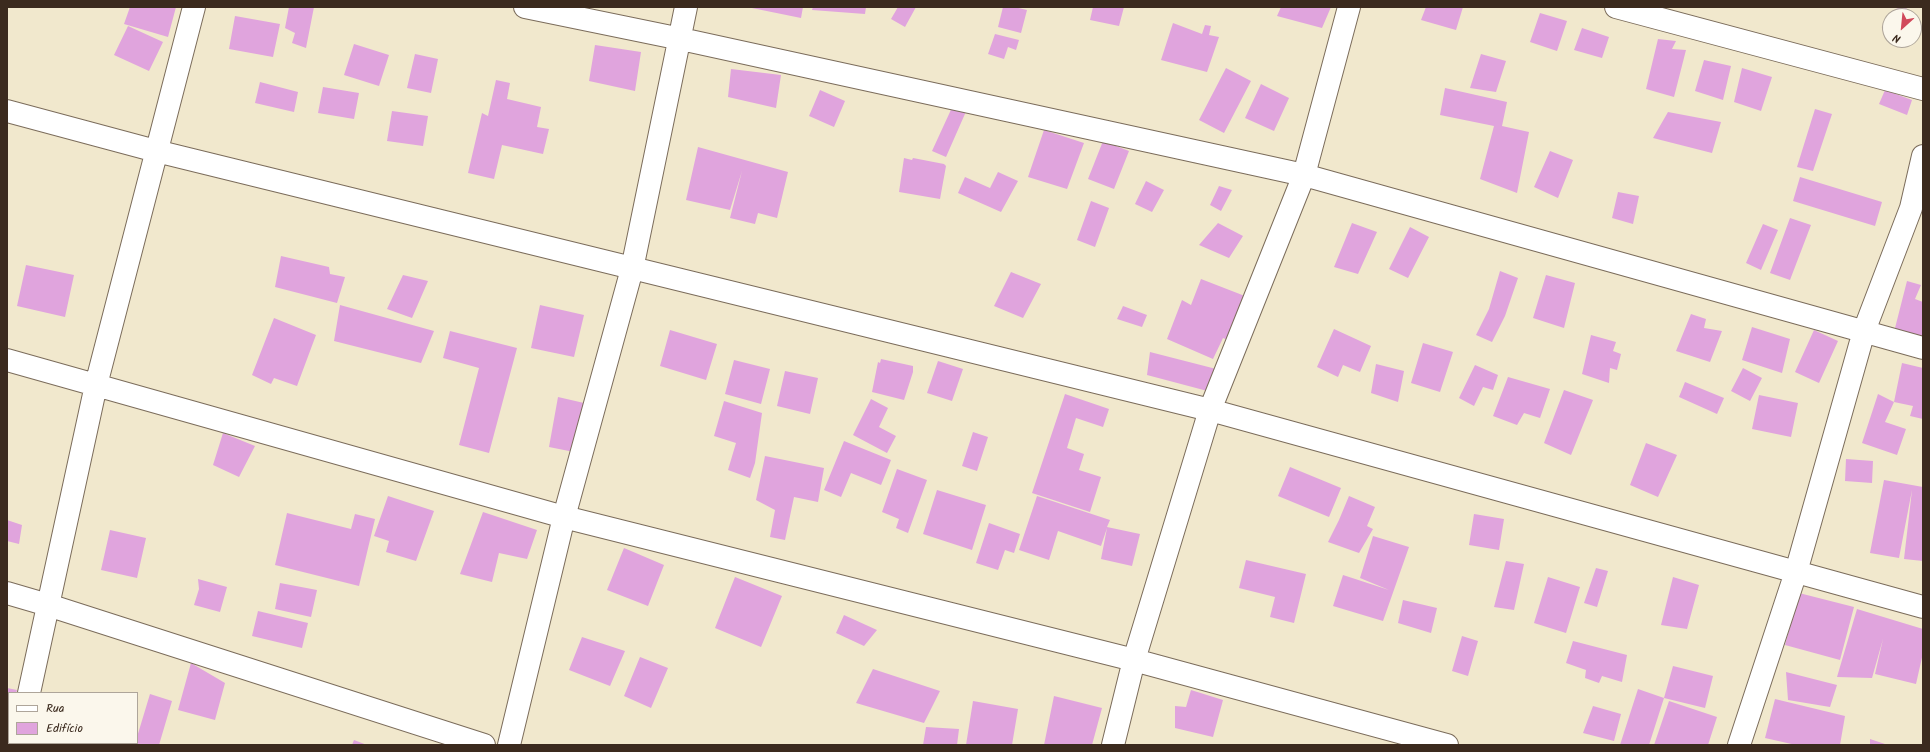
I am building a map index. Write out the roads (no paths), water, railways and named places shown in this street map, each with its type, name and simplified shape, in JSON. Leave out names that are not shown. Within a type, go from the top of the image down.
[{"type":"street","points":[[29,692],[96,385],[194,7]]},
{"type":"street","points":[[525,7],[681,39],[1304,175],[1923,348]]},
{"type":"street","points":[[509,745],[564,517],[632,269],[681,39],[686,7]]},
{"type":"street","points":[[1113,745],[1134,660],[1210,410],[1304,175],[1349,7]]},
{"type":"street","points":[[1616,7],[1923,89]]},
{"type":"street","points":[[7,111],[156,151],[1210,410],[1923,607]]},
{"type":"street","points":[[1739,745],[1796,572],[1864,331],[1911,208],[1923,156]]},
{"type":"street","points":[[7,360],[564,517],[1134,660],[1447,745]]},
{"type":"street","points":[[7,593],[484,745]]}]
